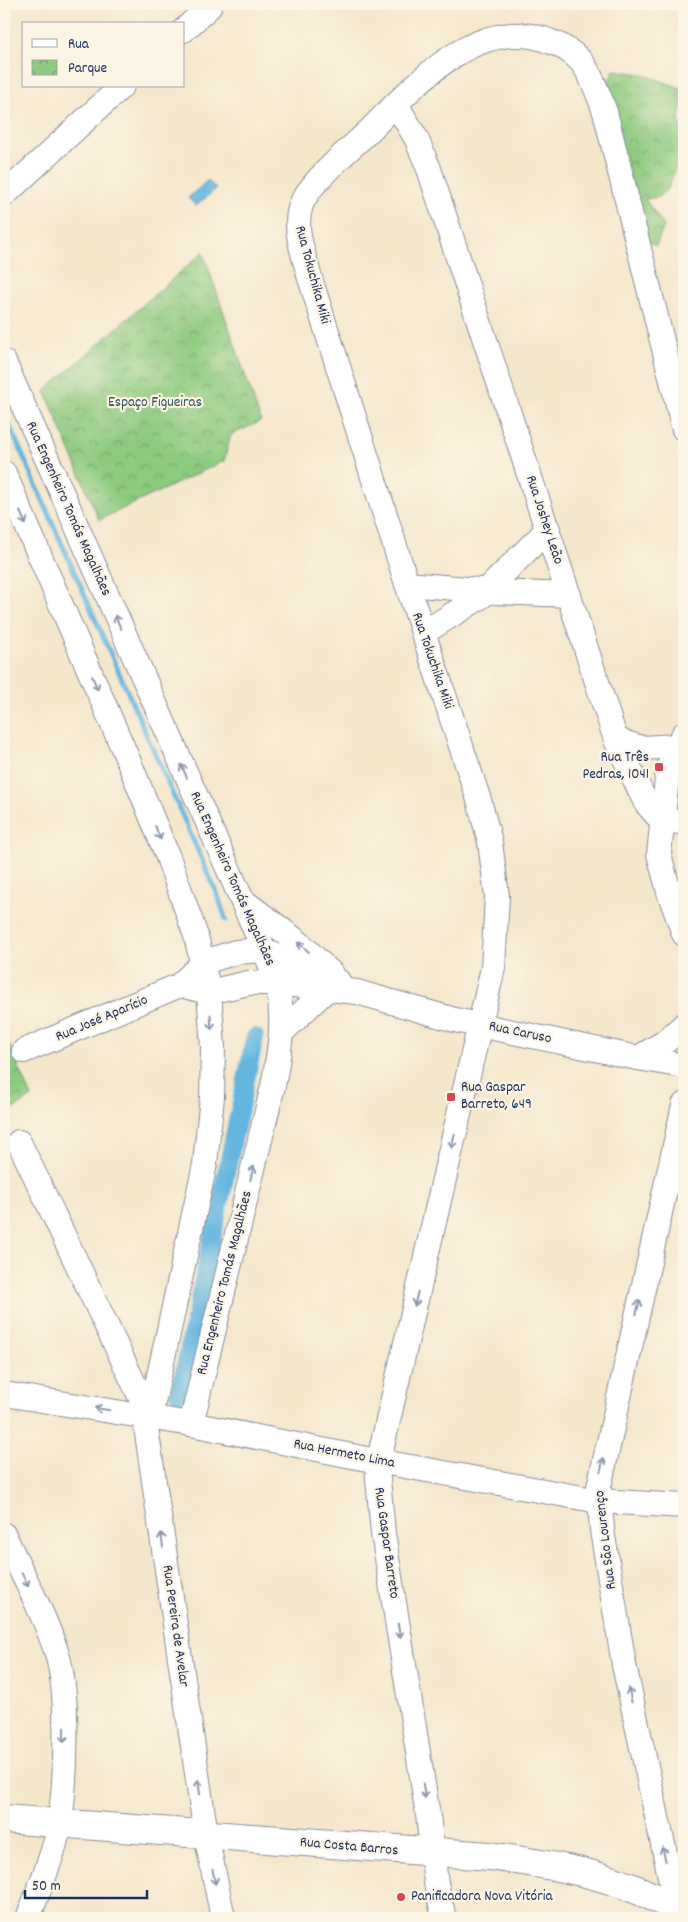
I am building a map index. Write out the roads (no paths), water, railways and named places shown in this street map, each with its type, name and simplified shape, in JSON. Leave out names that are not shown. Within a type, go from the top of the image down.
[{"type":"main road","name":"Rua Costa Barros","points":[[4,1819],[490,1856],[570,1867],[611,1878],[680,1914]]},
{"type":"street","points":[[185,29],[209,6]]},
{"type":"street","name":"Rua Tokuchika Miki","points":[[481,1025],[493,968],[497,926],[495,870],[479,800],[423,634],[299,238],[297,220],[302,202],[313,186],[396,104],[447,60],[476,43],[512,34],[541,38],[567,48],[583,64],[605,112],[684,430]]},
{"type":"street","points":[[4,195],[120,88]]},
{"type":"street","name":"Rua Joshey Leão","points":[[396,104],[416,138],[429,169],[616,740],[646,803],[673,822]]},
{"type":"street","name":"Rua Engenheiro Tomás Magalhães","points":[[4,362],[241,900],[269,983],[282,1008],[282,1032],[273,1086],[191,1424]]},
{"type":"street","points":[[4,474],[132,769],[208,961],[215,991],[212,1097],[205,1164],[150,1417]]},
{"type":"street","points":[[423,634],[487,590],[548,529]]},
{"type":"street","points":[[407,584],[569,595]]},
{"type":"street","points":[[616,740],[641,748],[681,740],[665,788],[673,822],[659,854],[677,893],[684,934]]},
{"type":"street","points":[[241,900],[308,951],[341,987],[282,1032]]},
{"type":"street","points":[[208,961],[259,950]]},
{"type":"street","name":"Rua Caruso","points":[[259,950],[341,987],[481,1025],[684,1066]]},
{"type":"street","name":"Rua José Aparício","points":[[24,1051],[180,985],[208,961]]},
{"type":"street","name":"Rua Caruso","points":[[215,991],[269,983],[341,987]]},
{"type":"street","points":[[180,985],[215,991]]},
{"type":"street","name":"Rua Gaspar Barreto","points":[[444,1918],[436,1883],[433,1853],[378,1499],[377,1461],[481,1025]]},
{"type":"street","points":[[638,1058],[665,1042],[684,1026]]},
{"type":"street","name":"Rua São Lourenço","points":[[680,1914],[624,1664],[599,1501],[601,1472],[684,1105]]},
{"type":"street","points":[[18,1142],[150,1417]]},
{"type":"street","name":"Rua Hermeto Lima","points":[[4,1394],[191,1424],[377,1461],[599,1501],[684,1506]]},
{"type":"street","name":"Rua Pereira de Avelar","points":[[150,1417],[146,1427],[206,1835],[223,1918]]},
{"type":"street","points":[[4,1536],[52,1640],[60,1668],[64,1727],[63,1797],[59,1824],[54,1847],[28,1918]]},
{"type":"water","points":[[208,180],[216,189],[196,206],[188,198]]},
{"type":"waterway","points":[[4,413],[218,896],[226,920]]},
{"type":"waterway","points":[[179,1394],[255,1037]]},
{"type":"place","name":"Rua Três Pedras, 1041","points":[[659,767]]},
{"type":"place","name":"Rua Gaspar Barreto, 649","points":[[451,1097]]},
{"type":"place","name":"Panificadora Nova Vitória","points":[[401,1897]]},
{"type":"park label","name":"Espaço Figueiras","points":[[155,403]]}]
